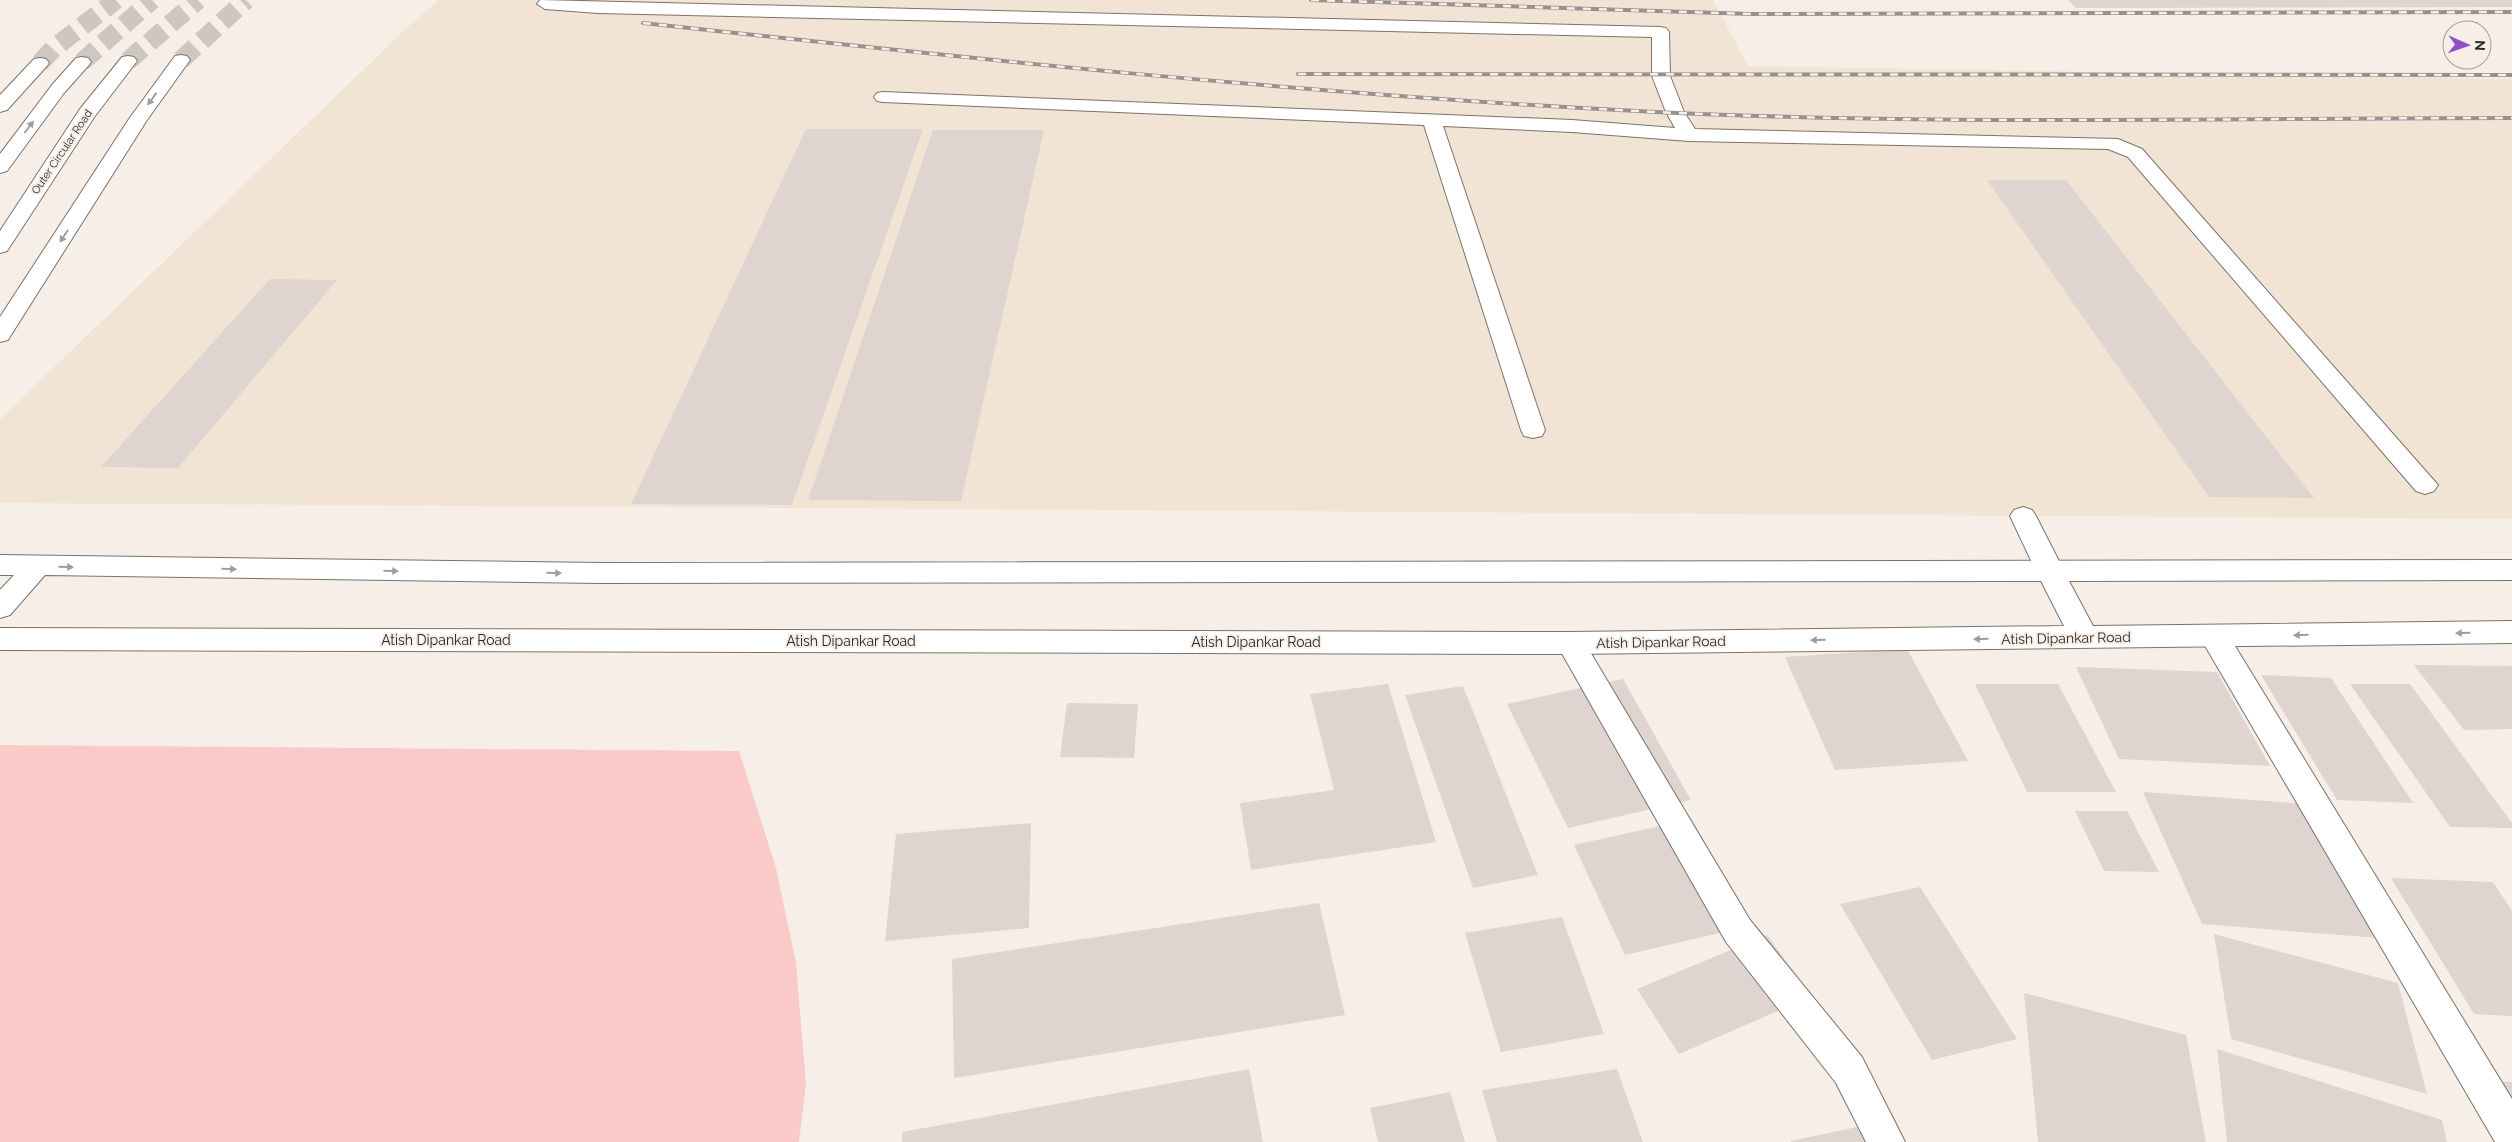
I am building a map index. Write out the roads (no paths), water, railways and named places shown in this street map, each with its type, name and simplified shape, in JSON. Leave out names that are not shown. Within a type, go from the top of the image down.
[{"type":"main road","points":[[548,0],[546,4],[598,8],[1660,32],[1661,76],[1675,112],[1689,135]]},
{"type":"main road","points":[[0,336],[138,119],[181,60]]},
{"type":"main road","name":"Outer Circular Road","points":[[0,247],[87,114],[128,61]]},
{"type":"main road","points":[[0,167],[58,89],[82,62]]},
{"type":"main road","points":[[0,106],[40,63]]},
{"type":"main road","points":[[883,98],[1572,126],[1689,135],[2111,144],[2135,153],[2425,485]]},
{"type":"main road","points":[[1432,120],[1533,430]]},
{"type":"main road","points":[[2023,516],[2084,637]]},
{"type":"main road","points":[[0,565],[601,574],[2512,570]]},
{"type":"main road","points":[[0,608],[38,566]]},
{"type":"main road","name":"Atish Dipankar Road","points":[[0,639],[1570,643],[2512,632]]},
{"type":"main road","points":[[2214,636],[2512,1135]]},
{"type":"main road","points":[[1570,643],[1738,931],[1849,1070],[1886,1142]]},
{"type":"tunnel","points":[[40,63],[54,48],[116,0]]},
{"type":"tunnel","points":[[82,62],[152,0]]},
{"type":"tunnel","points":[[128,61],[198,0]]},
{"type":"tunnel","points":[[181,60],[246,0]]},
{"type":"railway","points":[[1311,0],[1751,14],[2512,12]]},
{"type":"railway","points":[[643,23],[1139,74],[1388,95],[1637,111],[1746,116],[1965,120],[2512,118]]},
{"type":"railway","points":[[1298,74],[2512,75]]}]
